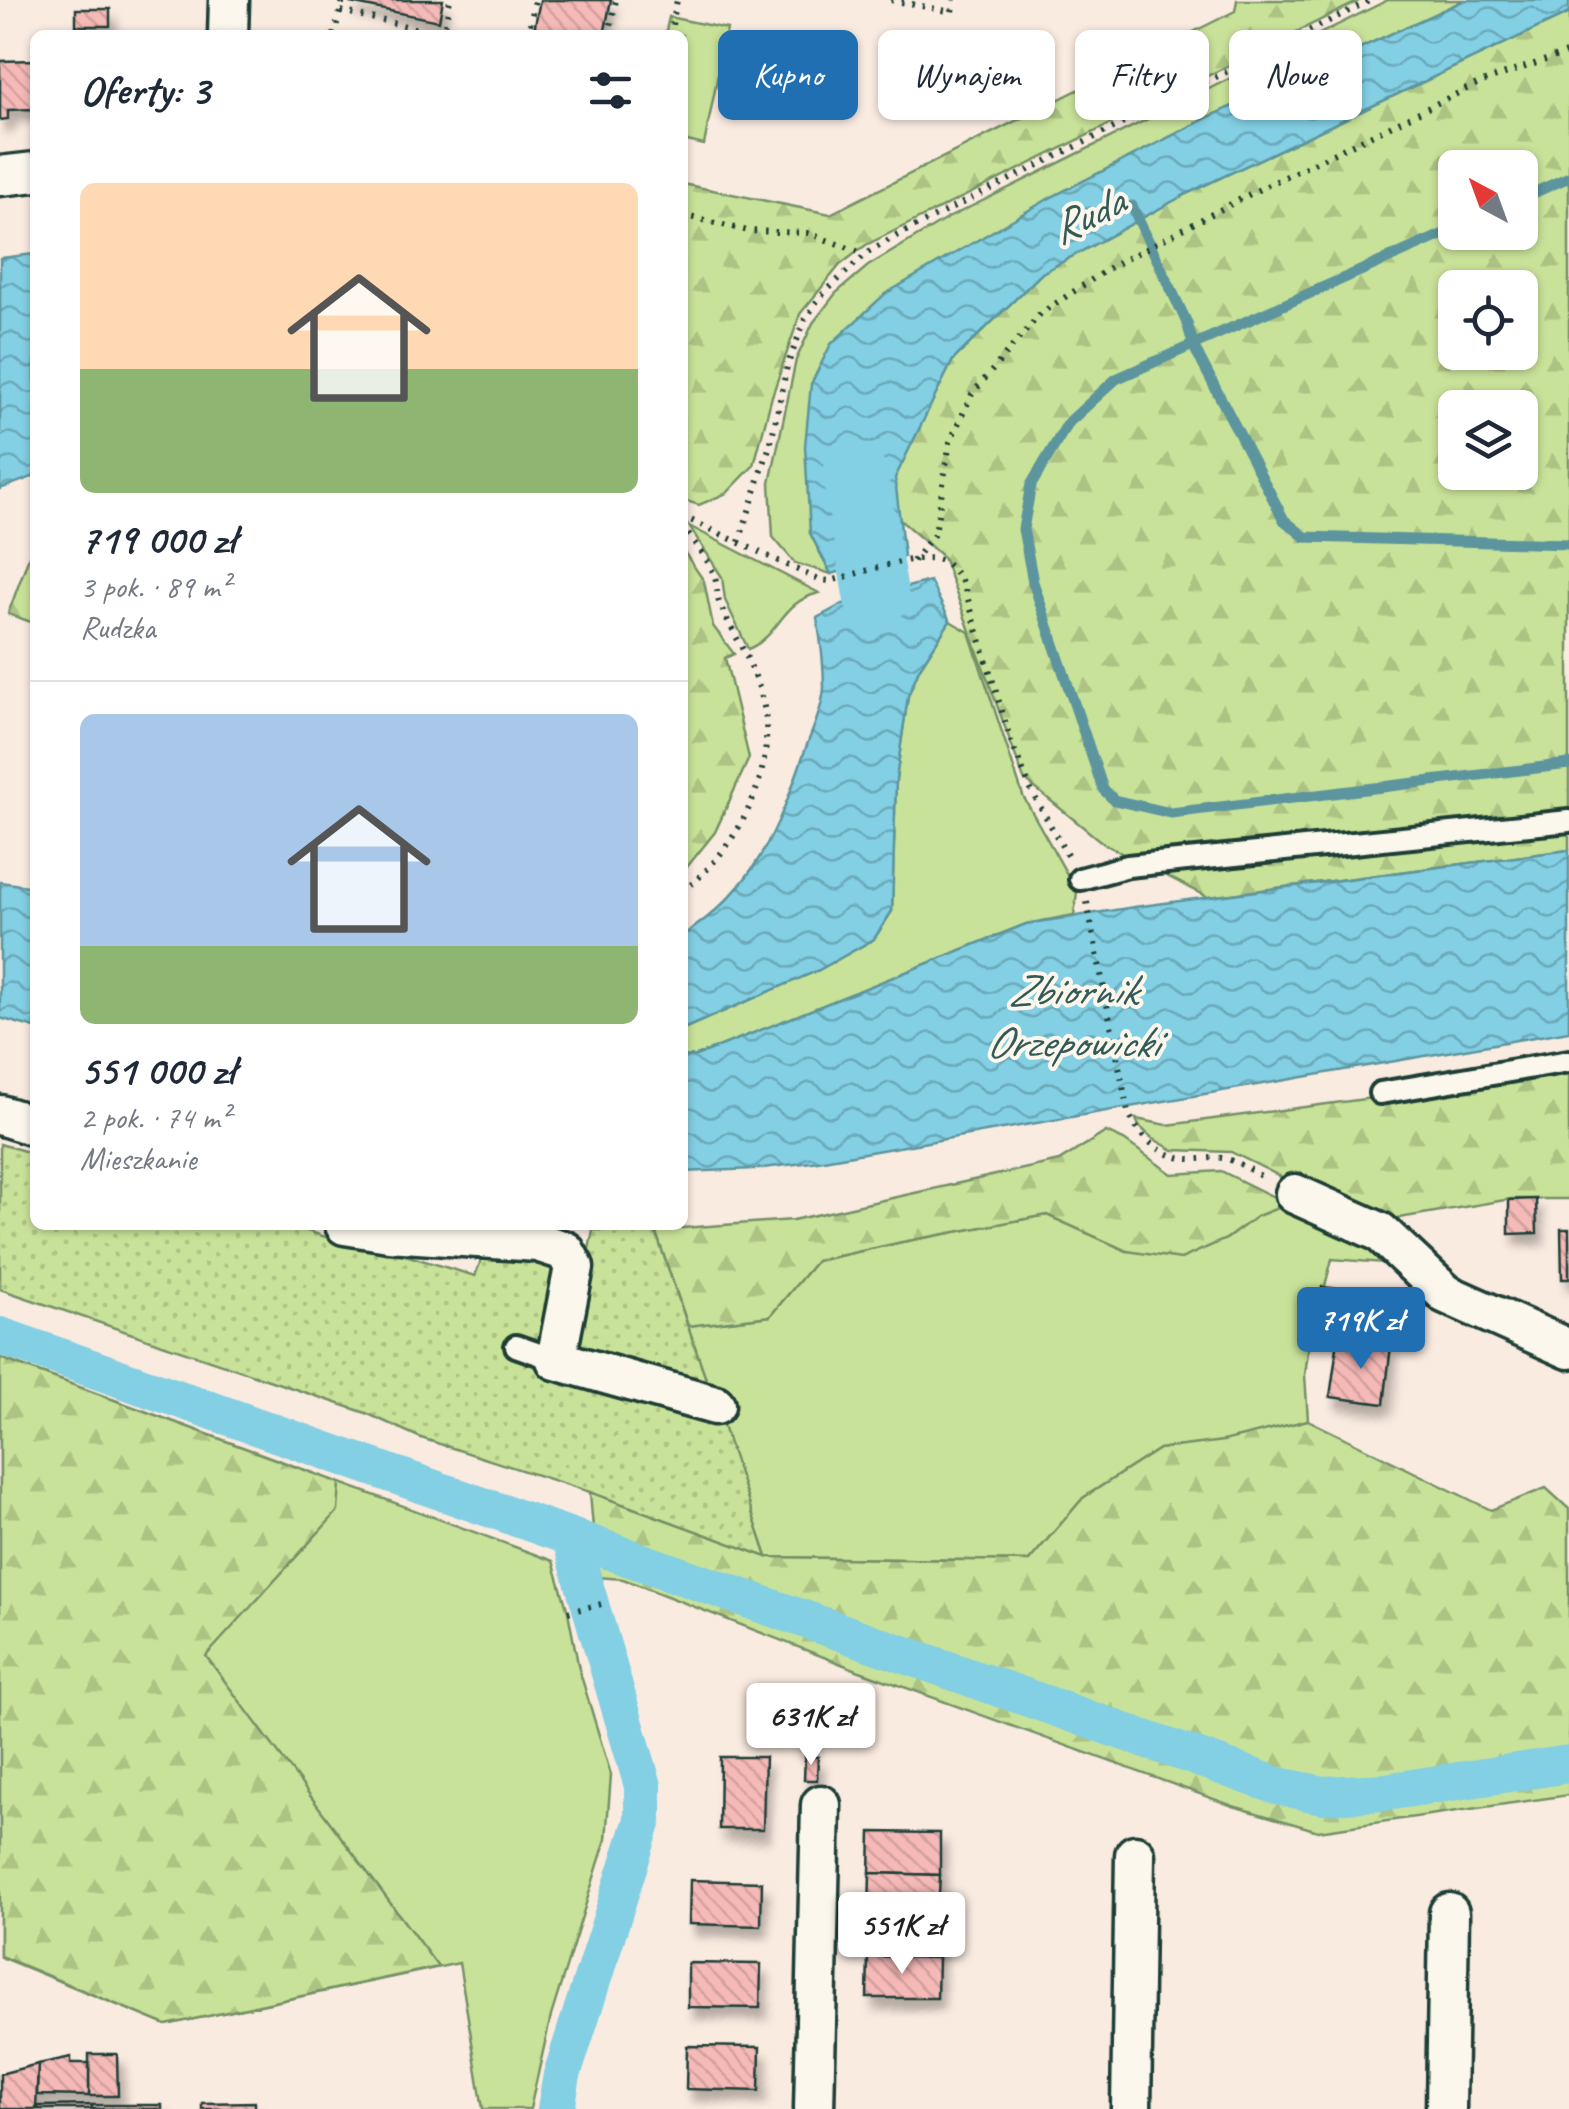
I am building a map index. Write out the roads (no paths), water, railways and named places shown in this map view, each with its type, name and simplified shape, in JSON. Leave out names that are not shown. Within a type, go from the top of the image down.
[{"type":"street","points":[[228,0],[228,30]]},
{"type":"street","points":[[0,176],[30,173]]},
{"type":"street","points":[[0,1115],[30,1124]]},
{"type":"street","points":[[1295,1194],[1380,1232],[1446,1294],[1569,1348]]},
{"type":"street","points":[[376,1230],[511,1238],[565,1251],[574,1266],[556,1360],[715,1404]]},
{"type":"street","points":[[814,2109],[821,1806]]},
{"type":"street","points":[[1131,2109],[1135,1855]]},
{"type":"street","points":[[1446,2109],[1449,1913]]},
{"type":"lane","points":[[1080,879],[1128,866],[1569,820]]},
{"type":"lane","points":[[1380,1092],[1569,1061]]},
{"type":"lane","points":[[516,1346],[556,1360]]},
{"type":"water","points":[[1465,0],[1569,0],[1569,13],[1362,111],[1362,47]]},
{"type":"water","points":[[1229,108],[1229,120],[1343,120],[1186,194],[1042,273],[953,360],[895,478],[904,556],[831,574],[810,533],[805,446],[811,384],[831,344],[885,294],[1048,199]]},
{"type":"water","points":[[30,255],[30,478],[0,489],[0,258]]},
{"type":"water","name":"Zbiornik Orzepowicki","points":[[930,581],[950,621],[919,669],[908,696],[896,779],[892,911],[874,939],[819,970],[688,1027],[688,931],[746,878],[773,833],[823,695],[817,618],[843,604]]},
{"type":"water","name":"Zbiornik Orzepowicki","points":[[1569,850],[1569,1031],[812,1162],[688,1172],[688,1057],[1026,924]]},
{"type":"water","points":[[0,882],[30,886],[30,1027],[0,1018]]},
{"type":"waterway","points":[[1538,191],[1569,177]]},
{"type":"waterway","points":[[1132,206],[1187,323],[1194,347],[1284,520],[1305,537],[1569,544]]},
{"type":"waterway","points":[[1438,237],[1116,379],[1068,423],[1031,485],[1023,529],[1033,582],[1103,789],[1114,800],[1171,813],[1569,764]]},
{"type":"waterway","name":"Ruda","points":[[855,475],[876,596]]},
{"type":"waterway","points":[[0,1336],[1278,1786],[1323,1795],[1386,1792],[1569,1764]]},
{"type":"waterway","points":[[556,2109],[562,2075],[643,1820],[643,1786],[571,1539]]}]
